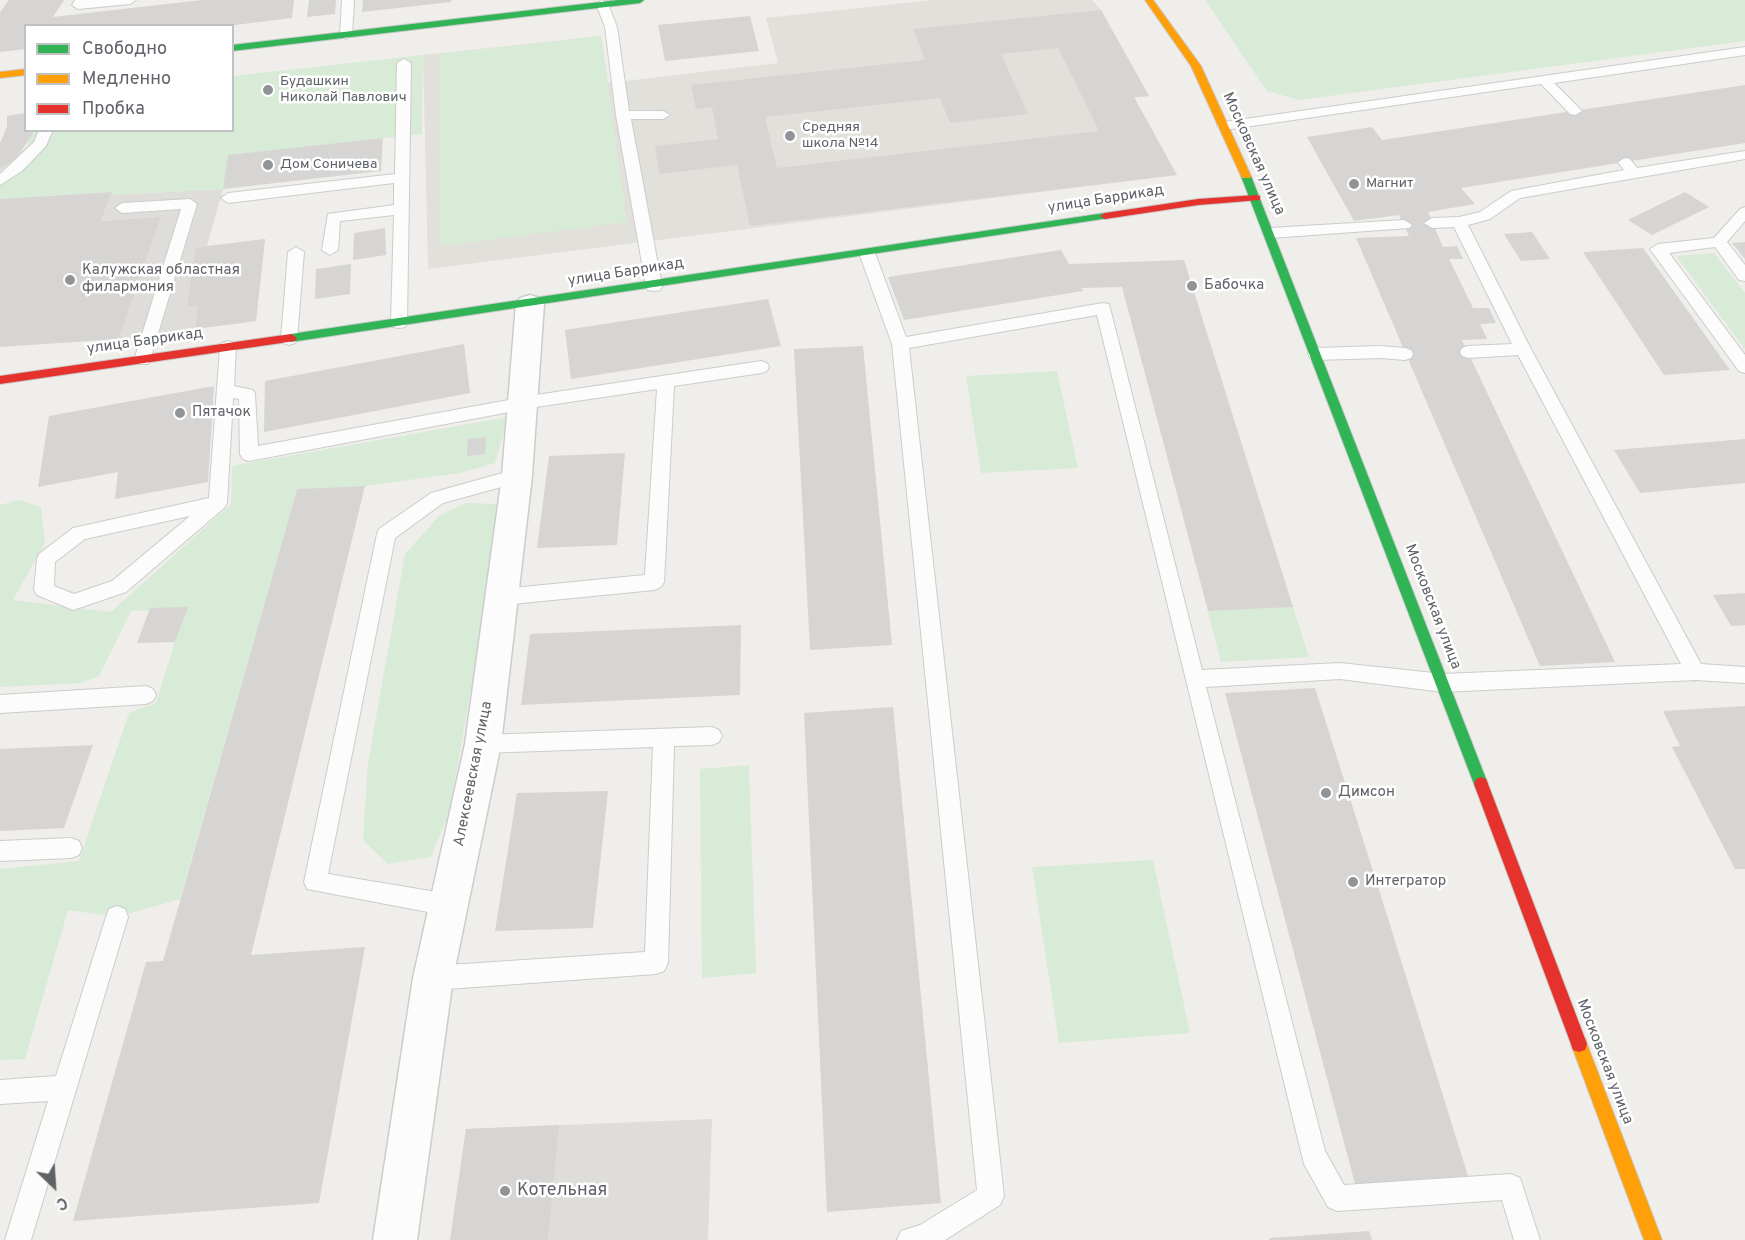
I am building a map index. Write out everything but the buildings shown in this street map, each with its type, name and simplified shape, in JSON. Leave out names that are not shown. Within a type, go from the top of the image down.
[{"type":"street","points":[[234,48],[346,35],[567,4],[602,4],[640,0]]},
{"type":"street","name":"Московская улица","points":[[1149,0],[1196,66],[1256,198],[1443,683],[1653,1240]]},
{"type":"street","points":[[0,75],[24,72]]},
{"type":"street","name":"улица Баррикад","points":[[0,380],[654,286],[1198,202],[1256,198]]},
{"type":"street","name":"Алексеевская улица","points":[[394,1240],[433,978],[483,744],[517,476],[530,304]]},
{"type":"lane","points":[[81,0],[78,6],[130,0]]},
{"type":"lane","points":[[346,35],[348,0]]},
{"type":"lane","points":[[602,4],[611,27],[623,115],[654,286]]},
{"type":"lane","points":[[1224,126],[1745,51]]},
{"type":"lane","points":[[399,323],[404,63]]},
{"type":"lane","points":[[1545,81],[1575,111]]},
{"type":"lane","points":[[623,115],[663,115]]},
{"type":"lane","points":[[0,180],[17,168],[37,148],[45,132]]},
{"type":"lane","points":[[1432,223],[1459,222],[1485,216],[1516,195],[1629,168],[1745,155]]},
{"type":"lane","points":[[228,198],[402,178]]},
{"type":"lane","points":[[122,208],[190,204],[142,360]]},
{"type":"lane","points":[[330,250],[333,217],[401,209]]},
{"type":"lane","points":[[1745,212],[1719,242],[1658,249],[1745,367]]},
{"type":"lane","points":[[1459,222],[1523,349],[1695,672]]},
{"type":"lane","points":[[1270,233],[1404,225]]},
{"type":"lane","points":[[1719,242],[1745,276]]},
{"type":"lane","points":[[289,339],[296,252]]},
{"type":"lane","points":[[867,253],[900,344],[991,1196],[924,1238],[910,1240]]},
{"type":"lane","points":[[900,344],[1103,308],[1312,1155],[1337,1198],[1511,1187],[1527,1240]]},
{"type":"lane","points":[[218,503],[80,533],[46,559],[44,590],[73,602],[119,587],[218,503],[228,347]]},
{"type":"lane","points":[[1468,352],[1523,349]]},
{"type":"lane","points":[[1316,354],[1380,352],[1405,354]]},
{"type":"lane","points":[[226,391],[247,394],[249,454],[523,403],[761,367]]},
{"type":"lane","points":[[502,597],[654,582],[666,381]]},
{"type":"lane","points":[[448,904],[315,882],[386,534],[437,498],[517,476]]},
{"type":"lane","points":[[1194,679],[1340,670],[1443,683],[1695,672],[1745,675]]},
{"type":"lane","points":[[0,704],[146,695]]},
{"type":"lane","points":[[483,744],[712,736]]},
{"type":"lane","points":[[433,978],[656,963],[664,737]]},
{"type":"lane","points":[[0,851],[71,848]]},
{"type":"lane","points":[[18,1240],[117,917]]},
{"type":"lane","points":[[0,1092],[65,1088]]},
{"type":"shaded area","name":"Средняя школа №14","points":[[932,0],[1092,0],[1101,10],[1149,96],[1134,98],[1177,175],[428,269],[423,55],[601,36],[608,83],[778,63],[766,18]]},
{"type":"shaded area","points":[[223,189],[207,246],[265,239],[256,321],[119,339],[161,217],[101,221],[111,195]]},
{"type":"shaded area","points":[[712,1119],[708,1240],[450,1240],[466,1129]]},
{"type":"green space","points":[[1205,0],[1745,0],[1745,41],[1299,100],[1267,91]]},
{"type":"green space","points":[[601,36],[627,222],[440,246],[439,54]]},
{"type":"green space","points":[[423,55],[422,134],[229,155],[223,189],[111,195],[111,192],[0,199],[0,170],[26,147],[33,132],[234,132],[234,76]]},
{"type":"green space","points":[[1714,253],[1745,293],[1745,349],[1676,256]]},
{"type":"green space","points":[[1057,371],[1078,468],[981,473],[966,376]]},
{"type":"green space","points":[[508,417],[495,463],[460,473],[365,486],[297,489],[180,899],[117,917],[68,910],[25,1059],[0,1060],[0,869],[79,861],[129,713],[156,703],[185,609],[131,611],[99,676],[81,683],[0,687],[0,505],[19,500],[41,507],[45,543],[13,600],[111,612],[231,504],[232,466]]},
{"type":"green space","points":[[465,503],[498,504],[489,588],[449,813],[431,857],[388,864],[363,840],[368,763],[405,554],[439,516]]},
{"type":"green space","points":[[1293,607],[1309,657],[1221,662],[1208,611]]},
{"type":"green space","points":[[749,765],[756,973],[702,978],[700,769]]},
{"type":"green space","points":[[1153,860],[1190,1033],[1059,1043],[1032,867]]},
{"type":"traffic: fast","points":[[234,48],[640,0]]},
{"type":"traffic: fast","points":[[1246,176],[1481,784]]},
{"type":"traffic: fast","points":[[291,338],[1105,216]]},
{"type":"traffic: slow","points":[[1149,0],[1196,66],[1246,176]]},
{"type":"traffic: slow","points":[[0,75],[24,72]]},
{"type":"traffic: slow","points":[[1579,1044],[1653,1240]]},
{"type":"traffic: jam","points":[[1105,216],[1198,202],[1256,198]]},
{"type":"traffic: jam","points":[[0,380],[291,338]]},
{"type":"traffic: jam","points":[[1481,784],[1579,1044]]},
{"type":"place","name":"Будашкин Николай Павлович","points":[[268,90]]},
{"type":"place","name":"Средняя школа №14","points":[[790,136]]},
{"type":"place","name":"Дом Соничева","points":[[268,165]]},
{"type":"place","name":"Магнит","points":[[1354,184]]},
{"type":"place","name":"Калужская областная филармония","points":[[70,280]]},
{"type":"place","name":"Бабочка","points":[[1192,286]]},
{"type":"place","name":"Пятачок","points":[[180,413]]},
{"type":"place","name":"Димсон","points":[[1326,793]]},
{"type":"place","name":"Интегратор","points":[[1353,882]]},
{"type":"place","name":"Котельная","points":[[505,1191]]}]
